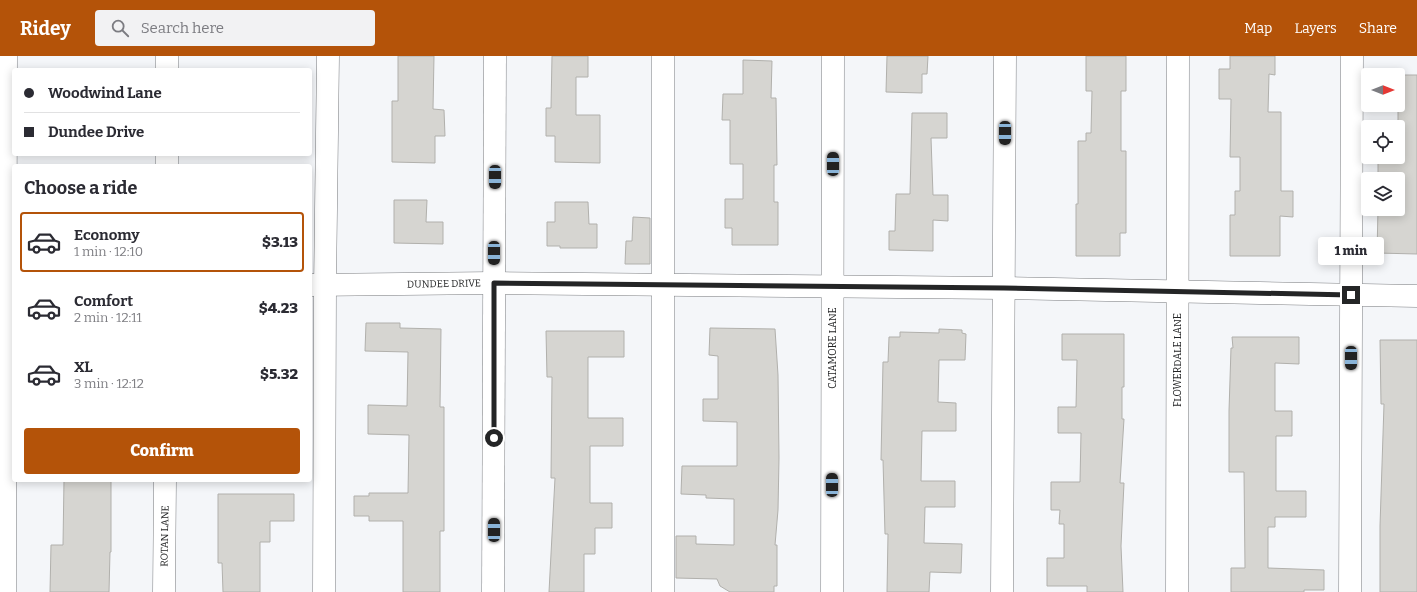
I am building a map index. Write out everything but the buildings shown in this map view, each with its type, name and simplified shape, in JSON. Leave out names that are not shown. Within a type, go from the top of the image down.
[{"type":"street","points":[[5,592],[6,56]]},
{"type":"street","points":[[167,56],[167,68]]},
{"type":"street","points":[[324,592],[317,285],[328,56]]},
{"type":"street","points":[[494,592],[495,56]]},
{"type":"street","points":[[663,56],[663,592]]},
{"type":"street","name":"CATAMORE LANE","points":[[832,592],[833,56]]},
{"type":"street","points":[[1002,592],[1005,56]]},
{"type":"street","name":"FLOWERDALE LANE","points":[[1177,592],[1178,56]]},
{"type":"street","points":[[1350,592],[1352,56]]},
{"type":"street","name":"DUNDEE DRIVE","points":[[317,285],[494,283],[1004,288],[1417,296]]},
{"type":"street","name":"ROTAN LANE","points":[[164,592],[165,482]]},
{"type":"route","points":[[494,438],[494,283],[1004,288],[1351,295]]}]
